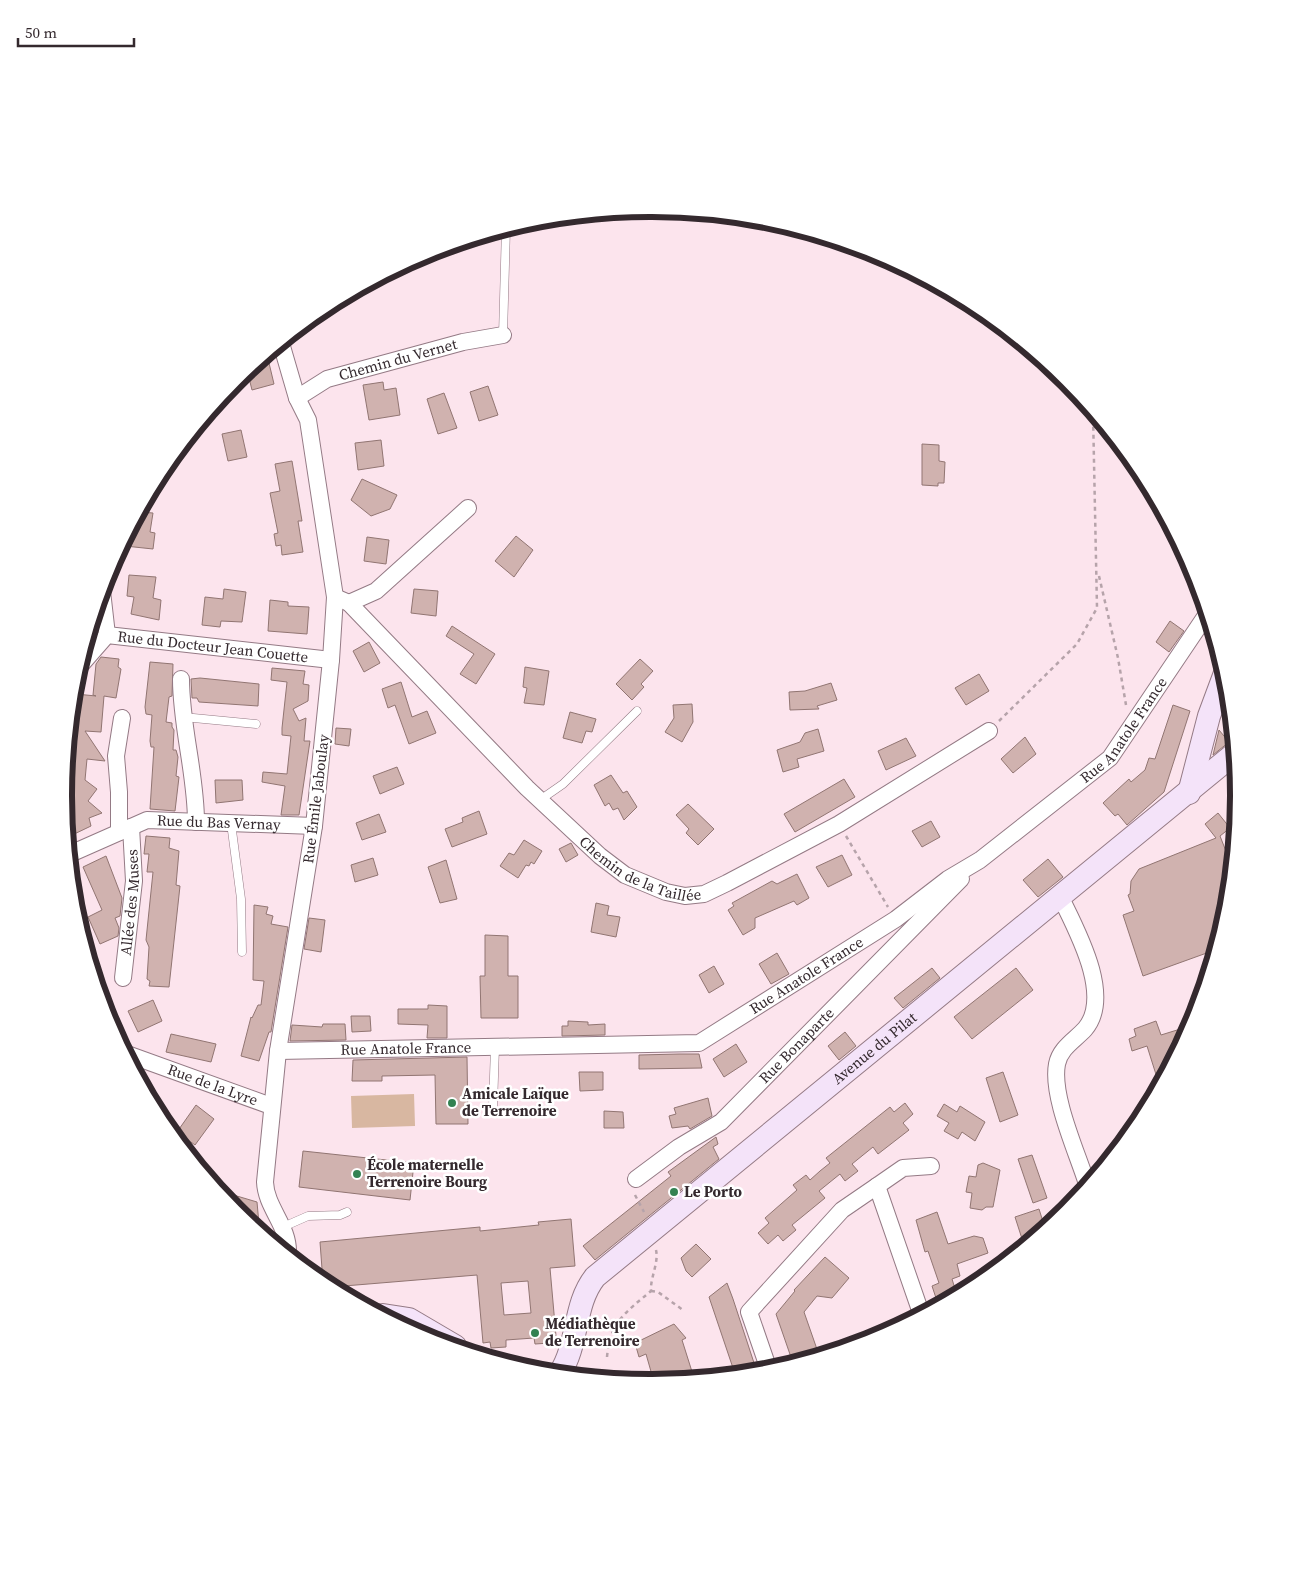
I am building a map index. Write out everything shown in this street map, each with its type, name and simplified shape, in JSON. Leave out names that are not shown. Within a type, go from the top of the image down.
[{"type":"main road","points":[[1189,793],[1219,689]]},
{"type":"main road","name":"Avenue du Pilat","points":[[564,1367],[569,1360],[584,1293],[595,1277],[1061,898],[1228,759]]},
{"type":"street","name":"Chemin du Vernet","points":[[297,398],[327,379],[463,342],[503,335]]},
{"type":"street","name":"Rue Émile Jaboulay","points":[[283,349],[297,398],[308,420],[342,600],[331,660],[314,826],[278,1051],[272,1106],[265,1190],[267,1199],[283,1227],[287,1244]]},
{"type":"street","points":[[342,600],[376,591],[468,508]]},
{"type":"street","name":"Chemin de la Taillée","points":[[342,600],[540,800],[600,856],[625,875],[646,886],[685,896],[704,894],[839,824],[989,731]]},
{"type":"street","points":[[104,607],[107,635]]},
{"type":"street","name":"Rue Anatole France","points":[[278,1051],[699,1043],[896,919],[948,879],[980,860],[1110,758],[1203,621]]},
{"type":"street","name":"Rue du Docteur Jean Couette","points":[[90,654],[107,635],[331,660]]},
{"type":"street","points":[[181,679],[183,717],[196,800],[196,822]]},
{"type":"street","name":"Allée des Muses","points":[[122,718],[116,756],[119,792],[134,882],[123,978]]},
{"type":"street","name":"Rue du Bas Vernay","points":[[75,852],[147,820],[314,826]]},
{"type":"street","name":"Rue Bonaparte","points":[[636,1179],[679,1147],[721,1122],[980,860]]},
{"type":"street","points":[[1061,898],[1081,939],[1096,991],[1095,1012],[1085,1029],[1068,1043],[1057,1062],[1056,1088],[1085,1177]]},
{"type":"street","name":"Rue de la Lyre","points":[[135,1057],[272,1106]]},
{"type":"street","points":[[765,1362],[749,1312],[842,1210],[903,1168],[931,1166]]},
{"type":"street","points":[[877,1186],[919,1307]]},
{"type":"lane","points":[[503,335],[506,235]]},
{"type":"lane","points":[[540,800],[563,784],[637,711]]},
{"type":"lane","points":[[183,717],[256,724]]},
{"type":"lane","points":[[231,823],[241,899],[242,952]]},
{"type":"lane","points":[[493,1106],[495,1047]]},
{"type":"lane","points":[[283,1227],[308,1216],[340,1215],[347,1212]]},
{"type":"path","points":[[989,731],[1077,644],[1097,608],[1093,423]]},
{"type":"path","points":[[1097,570],[1118,658],[1130,729]]},
{"type":"path","points":[[839,824],[896,919]]},
{"type":"path","points":[[636,1179],[629,1184],[643,1206],[645,1214]]},
{"type":"path","points":[[651,1291],[650,1282],[655,1262]]},
{"type":"path","points":[[607,1357],[611,1335],[620,1317],[651,1291],[658,1292],[683,1310]]},
{"type":"shaded area","points":[[414,1094],[415,1126],[352,1128],[351,1096]]},
{"type":"building","points":[[269,363],[274,384],[252,390],[249,379]]},
{"type":"building","points":[[383,382],[384,390],[396,388],[400,415],[369,420],[363,385]]},
{"type":"building","points":[[488,386],[498,415],[479,421],[470,392]]},
{"type":"building","points":[[444,393],[457,428],[438,434],[427,399]]},
{"type":"building","points":[[241,430],[247,457],[228,461],[222,434]]},
{"type":"building","points":[[381,440],[384,466],[358,470],[355,443]]},
{"type":"building","points":[[922,444],[939,445],[939,461],[945,462],[944,483],[938,483],[938,486],[922,485]]},
{"type":"building","points":[[292,461],[302,521],[298,521],[303,552],[282,555],[281,545],[276,546],[274,534],[278,533],[270,493],[280,491],[275,464]]},
{"type":"building","points":[[362,479],[397,495],[390,509],[371,516],[351,500]]},
{"type":"building","points":[[146,512],[153,513],[150,532],[155,533],[153,549],[129,546]]},
{"type":"building","points":[[516,536],[533,550],[514,577],[495,561]]},
{"type":"building","points":[[367,537],[389,540],[386,564],[364,561]]},
{"type":"building","points":[[129,575],[156,577],[153,598],[161,600],[159,620],[131,614],[134,597],[127,596]]},
{"type":"building","points":[[224,589],[246,592],[242,622],[221,621],[220,627],[202,625],[205,597],[223,599]]},
{"type":"building","points":[[414,589],[438,591],[436,616],[411,613]]},
{"type":"building","points":[[270,600],[288,602],[288,606],[309,607],[307,634],[268,631]]},
{"type":"building","points":[[1170,621],[1184,631],[1169,652],[1156,642]]},
{"type":"building","points":[[452,626],[495,654],[476,684],[460,674],[474,654],[446,636]]},
{"type":"building","points":[[369,642],[380,663],[364,672],[353,651]]},
{"type":"building","points":[[101,657],[119,659],[118,667],[121,669],[116,698],[104,696],[101,732],[85,731],[105,761],[87,759],[85,780],[97,789],[88,801],[102,813],[89,818],[91,826],[74,834],[72,795],[77,719],[82,695],[96,696],[93,695],[96,664]]},
{"type":"building","points":[[640,659],[653,671],[641,684],[644,687],[632,700],[616,684]]},
{"type":"building","points":[[150,662],[173,664],[172,696],[169,697],[166,722],[172,723],[174,730],[173,750],[176,750],[178,757],[176,776],[179,777],[175,811],[150,809],[154,747],[151,747],[150,741],[152,715],[146,714],[145,707]]},
{"type":"building","points":[[525,667],[549,671],[544,705],[524,703],[527,688],[523,687]]},
{"type":"building","points":[[272,668],[305,671],[303,684],[309,685],[308,701],[293,709],[299,721],[306,718],[304,741],[310,741],[299,815],[281,815],[285,786],[262,782],[263,772],[287,774],[291,736],[282,735],[287,682],[271,680]]},
{"type":"building","points":[[979,674],[989,691],[966,705],[955,688]]},
{"type":"building","points":[[200,678],[259,684],[258,706],[199,702],[197,698],[192,698],[191,679]]},
{"type":"building","points":[[401,682],[412,717],[427,711],[436,733],[409,744],[395,705],[388,708],[382,689]]},
{"type":"building","points":[[831,683],[837,700],[817,706],[819,709],[790,710],[789,692],[805,691]]},
{"type":"building","points":[[692,704],[693,722],[682,742],[665,732],[674,718],[673,705]]},
{"type":"building","points":[[1173,705],[1190,711],[1164,792],[1127,825],[1118,814],[1115,816],[1103,803],[1129,779],[1131,782],[1145,770],[1149,758],[1155,759]]},
{"type":"building","points":[[570,712],[596,719],[592,732],[586,731],[582,743],[563,738]]},
{"type":"building","points":[[336,728],[351,729],[349,746],[335,744]]},
{"type":"building","points":[[818,729],[824,751],[797,759],[799,767],[783,772],[777,750],[800,742],[805,733]]},
{"type":"building","points":[[1219,730],[1227,739],[1227,744],[1213,755]]},
{"type":"building","points":[[1025,737],[1036,754],[1013,773],[1001,759]]},
{"type":"building","points":[[906,738],[916,756],[886,770],[878,751]]},
{"type":"building","points":[[397,767],[404,784],[380,794],[373,776]]},
{"type":"building","points":[[611,775],[623,793],[627,791],[637,807],[624,820],[618,808],[613,810],[609,803],[605,806],[594,785]]},
{"type":"building","points":[[844,779],[855,797],[795,832],[784,814]]},
{"type":"building","points":[[215,780],[242,780],[243,800],[216,803]]},
{"type":"building","points":[[688,804],[714,829],[698,845],[686,833],[689,829],[676,815]]},
{"type":"building","points":[[479,811],[487,834],[452,847],[445,829],[463,822],[462,818]]},
{"type":"building","points":[[1218,813],[1228,826],[1228,829],[1220,836],[1226,852],[1225,871],[1208,953],[1143,976],[1123,915],[1134,911],[1128,895],[1130,894],[1131,881],[1139,869],[1216,838],[1205,824]]},
{"type":"building","points":[[379,814],[386,832],[362,840],[356,823]]},
{"type":"building","points":[[931,821],[940,837],[922,847],[912,831]]},
{"type":"building","points":[[146,836],[170,838],[169,848],[179,851],[176,885],[180,886],[169,987],[149,986],[150,981],[147,979],[149,947],[146,940],[153,872],[147,872],[149,854],[144,854]]},
{"type":"building","points":[[524,840],[542,851],[534,864],[531,862],[529,866],[526,865],[518,878],[500,866],[509,853],[514,855]]},
{"type":"building","points":[[571,843],[578,855],[566,862],[559,849]]},
{"type":"building","points":[[842,855],[852,875],[828,887],[816,867]]},
{"type":"building","points":[[106,856],[122,898],[120,916],[115,918],[119,928],[118,936],[100,944],[88,917],[102,910],[83,867]]},
{"type":"building","points":[[373,858],[378,875],[355,882],[351,865]]},
{"type":"building","points":[[1048,859],[1063,877],[1038,897],[1023,880]]},
{"type":"building","points":[[446,860],[457,899],[440,903],[428,867]]},
{"type":"building","points":[[797,874],[809,898],[797,905],[794,901],[755,918],[755,928],[743,935],[728,910],[734,906],[732,903],[772,881],[777,884]]},
{"type":"building","points":[[596,903],[609,906],[607,915],[620,917],[616,937],[591,932]]},
{"type":"building","points":[[254,905],[268,907],[266,914],[273,916],[271,924],[288,927],[271,1032],[269,1032],[259,1061],[241,1056],[251,1017],[258,1005],[261,1005],[264,981],[253,980]]},
{"type":"building","points":[[309,918],[325,920],[321,952],[304,949]]},
{"type":"building","points":[[485,935],[508,936],[508,976],[518,976],[518,1018],[481,1018],[480,976],[485,976]]},
{"type":"building","points":[[777,953],[789,974],[771,984],[759,964]]},
{"type":"building","points":[[714,966],[724,984],[709,993],[699,975]]},
{"type":"building","points":[[932,968],[940,978],[903,1008],[894,998]]},
{"type":"building","points":[[1016,968],[1033,990],[972,1039],[954,1017]]},
{"type":"building","points":[[153,1000],[162,1021],[138,1032],[128,1011]]},
{"type":"building","points":[[428,1005],[447,1006],[447,1038],[427,1038],[428,1025],[398,1024],[398,1009],[428,1009]]},
{"type":"building","points":[[351,1016],[370,1016],[371,1031],[352,1032]]},
{"type":"building","points":[[568,1021],[588,1022],[588,1025],[605,1024],[605,1035],[562,1036],[562,1026],[568,1026]]},
{"type":"building","points":[[1156,1021],[1161,1035],[1179,1029],[1156,1076],[1147,1046],[1132,1051],[1129,1039],[1136,1036],[1134,1029]]},
{"type":"building","points":[[323,1024],[345,1024],[346,1040],[290,1041],[292,1025],[322,1027]]},
{"type":"building","points":[[845,1032],[856,1046],[839,1060],[828,1046]]},
{"type":"building","points":[[171,1034],[216,1044],[211,1062],[166,1052]]},
{"type":"building","points":[[736,1044],[747,1062],[724,1077],[713,1059]]},
{"type":"building","points":[[699,1054],[702,1068],[639,1069],[639,1055]]},
{"type":"building","name":"Amicale Laïque de Terrenoire","points":[[467,1057],[468,1124],[436,1124],[435,1075],[382,1076],[382,1081],[352,1081],[353,1060]]},
{"type":"building","points":[[579,1072],[603,1072],[603,1090],[580,1091]]},
{"type":"building","points":[[1003,1072],[1018,1115],[1000,1122],[986,1078]]},
{"type":"building","points":[[708,1098],[712,1116],[690,1129],[688,1126],[672,1128],[669,1116],[676,1114],[674,1108]]},
{"type":"building","points":[[905,1103],[913,1114],[903,1123],[909,1130],[878,1154],[873,1147],[852,1164],[858,1171],[845,1181],[840,1174],[819,1191],[825,1198],[792,1225],[796,1230],[783,1241],[778,1235],[768,1244],[758,1233],[769,1223],[765,1218],[797,1190],[793,1185],[806,1175],[810,1180],[830,1163],[826,1158],[890,1107],[894,1112]]},
{"type":"building","points":[[944,1104],[957,1112],[960,1106],[985,1122],[975,1141],[962,1132],[958,1139],[944,1131],[949,1123],[937,1116]]},
{"type":"building","points":[[196,1105],[214,1119],[195,1145],[186,1138],[179,1129]]},
{"type":"building","points":[[604,1111],[623,1112],[624,1128],[604,1128]]},
{"type":"building","points":[[716,1137],[718,1144],[713,1147],[719,1159],[595,1260],[583,1246],[671,1176],[668,1172]]},
{"type":"building","name":"École maternelle Terrenoire Bourg","points":[[303,1151],[414,1163],[410,1200],[299,1187]]},
{"type":"building","points":[[1032,1155],[1047,1198],[1033,1203],[1018,1159]]},
{"type":"building","points":[[983,1163],[1000,1170],[993,1207],[986,1207],[982,1210],[970,1208],[972,1193],[966,1192],[969,1176],[976,1177],[978,1165]]},
{"type":"building","points":[[234,1195],[257,1202],[259,1219]]},
{"type":"building","points":[[1039,1209],[1043,1220],[1022,1238],[1015,1217]]},
{"type":"building","points":[[937,1212],[948,1244],[974,1236],[983,1238],[988,1253],[957,1264],[960,1276],[952,1279],[954,1287],[936,1298],[932,1286],[939,1283],[928,1251],[925,1252],[916,1220]]},
{"type":"building","points":[[571,1219],[575,1266],[550,1268],[556,1336],[549,1336],[550,1343],[535,1344],[534,1338],[506,1340],[506,1347],[491,1348],[490,1342],[483,1343],[477,1275],[346,1286],[322,1270],[320,1242],[480,1227],[480,1231],[539,1225],[538,1222]],"holes":[[[528,1281],[531,1313],[504,1315],[501,1283]]]},
{"type":"building","points":[[696,1244],[711,1259],[692,1277],[686,1271],[681,1258]]},
{"type":"building","points":[[825,1257],[849,1278],[832,1298],[817,1296],[804,1312],[817,1349],[791,1356],[776,1314],[794,1290]]},
{"type":"building","points":[[727,1283],[754,1364],[733,1368],[709,1297]]},
{"type":"building","points":[[674,1324],[686,1338],[682,1340],[692,1372],[652,1374],[646,1354],[639,1357],[635,1343]]},
{"type":"place","name":"Amicale Laïque de Terrenoire","points":[[452,1103]]},
{"type":"place","name":"École maternelle Terrenoire Bourg","points":[[357,1174]]},
{"type":"place","name":"Le Porto","points":[[674,1192]]},
{"type":"place","name":"Médiathèque de Terrenoire","points":[[535,1333]]}]
